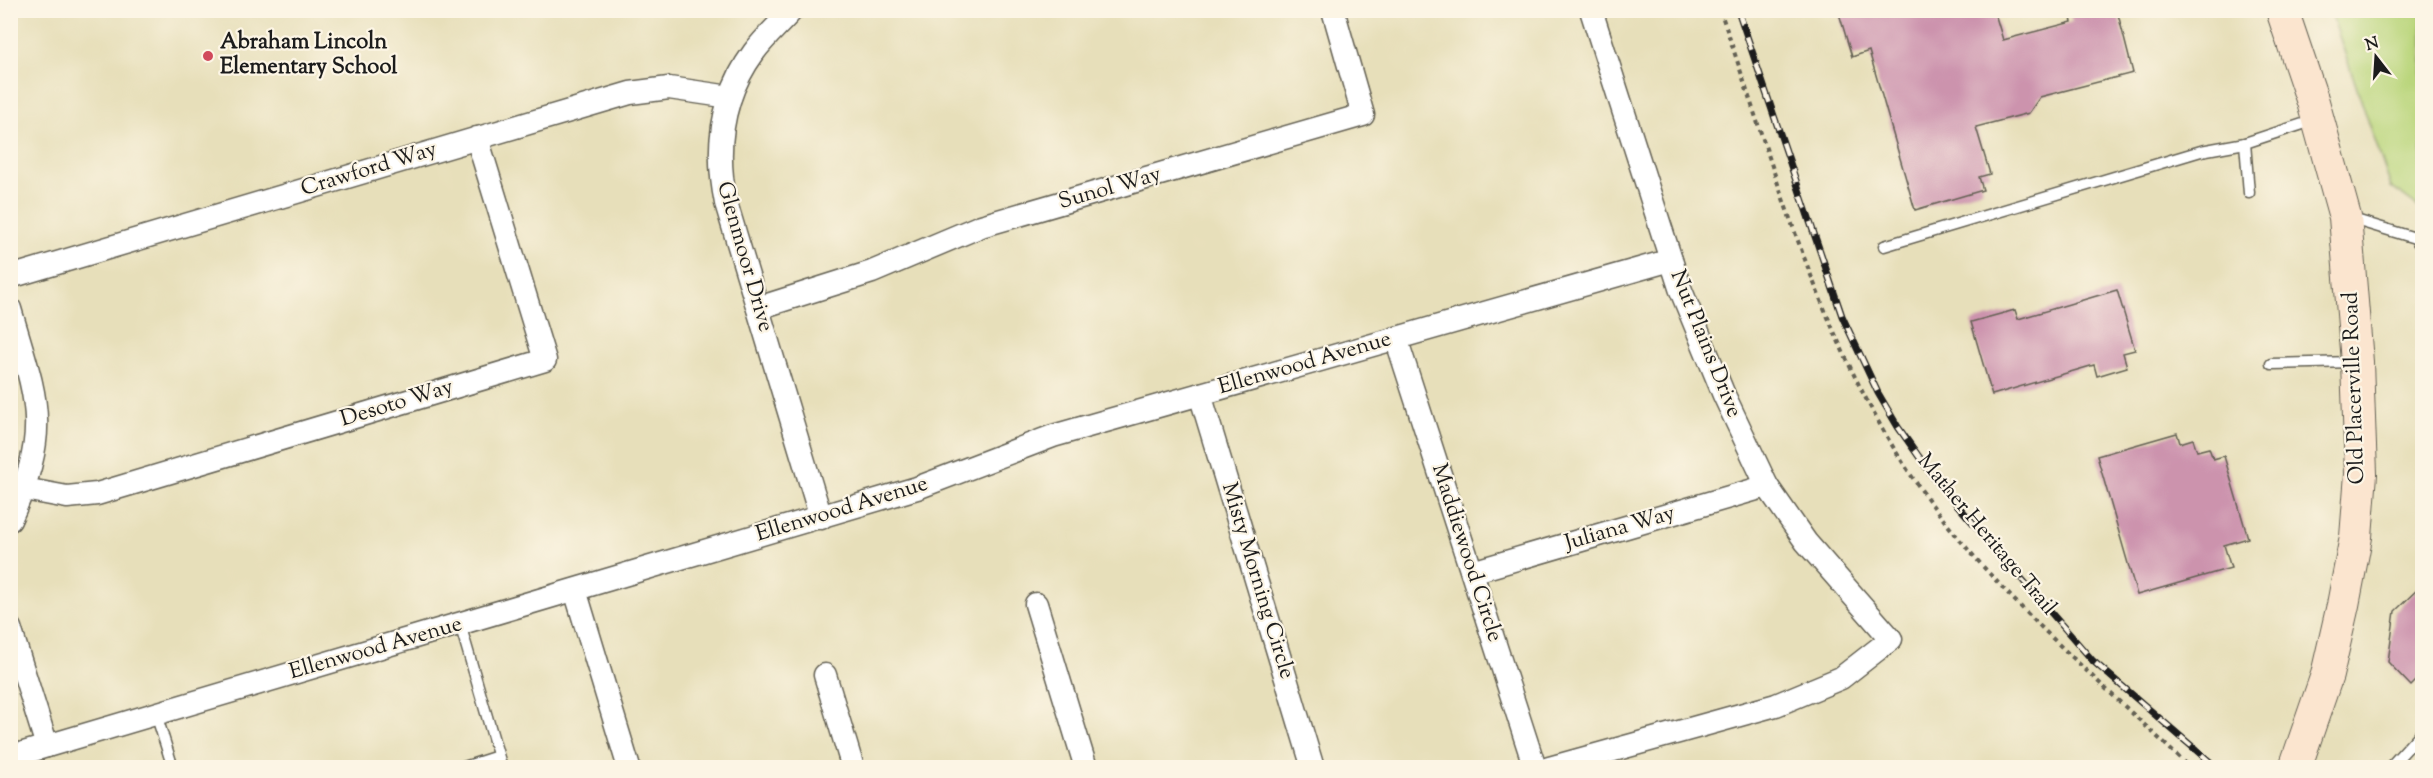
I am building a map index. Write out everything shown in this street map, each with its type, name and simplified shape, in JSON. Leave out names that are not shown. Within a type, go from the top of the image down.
[{"type":"street","name":"Glenmoor Drive","points":[[792,10],[755,50],[743,68],[730,97],[720,140],[722,182],[821,518]]},
{"type":"street","name":"Sunol Way","points":[[758,308],[872,272],[981,226],[1363,115],[1333,10]]},
{"type":"street","name":"Nut Plains Drive","points":[[1549,768],[1776,705],[1841,678],[1891,639],[1806,542],[1767,486],[1724,395],[1671,260],[1591,10]]},
{"type":"street","name":"Old Placerville Road","points":[[2282,10],[2318,119],[2345,217],[2357,362],[2361,474],[2356,537],[2327,675],[2295,768]]},
{"type":"street","name":"Crawford Way","points":[[10,277],[649,88],[689,90],[730,97]]},
{"type":"street","name":"Desoto Way","points":[[24,489],[67,497],[98,494],[545,360],[477,138]]},
{"type":"street","name":"Ellenwood Avenue","points":[[10,757],[821,518],[917,488],[1053,436],[1671,260]]},
{"type":"street","points":[[10,309],[36,395],[38,416],[35,457],[10,520]]},
{"type":"street","name":"Maddiewood Circle","points":[[1396,338],[1535,768]]},
{"type":"street","name":"Misty Morning Circle","points":[[1200,394],[1313,768]]},
{"type":"street","name":"Juliana Way","points":[[1472,573],[1767,486]]},
{"type":"street","points":[[575,590],[629,768]]},
{"type":"street","points":[[1036,604],[1086,768]]},
{"type":"street","points":[[10,628],[47,746]]},
{"type":"street","points":[[825,675],[853,768]]},
{"type":"lane","points":[[1884,246],[2201,151],[2245,143],[2318,119]]},
{"type":"lane","points":[[2245,143],[2249,193]]},
{"type":"lane","points":[[2345,217],[2415,238],[2422,248]]},
{"type":"lane","points":[[2271,364],[2357,362]]},
{"type":"lane","points":[[460,624],[502,768]]},
{"type":"lane","points":[[156,714],[173,768]]},
{"type":"lane","points":[[2389,768],[2422,732]]},
{"type":"lane","points":[[461,768],[498,756]]},
{"type":"path","name":"Mather Heritage Trail","points":[[1720,10],[1824,310],[1851,370],[1898,456],[1934,506],[2024,610],[2190,768]]},
{"type":"green space","points":[[2340,10],[2422,11],[2422,210],[2391,187],[2331,13]]},
{"type":"building","points":[[1838,10],[1994,10],[2003,40],[2072,22],[2069,10],[2117,10],[2133,73],[2040,97],[2029,113],[1976,127],[1990,174],[1979,177],[1983,190],[1915,210],[1869,51],[1852,57]]},
{"type":"building","points":[[2117,290],[2135,350],[2123,353],[2127,367],[2097,376],[2094,365],[1992,395],[1971,322],[2015,310],[2018,319]]},
{"type":"building","points":[[2177,433],[2180,443],[2193,439],[2197,451],[2209,448],[2213,459],[2224,456],[2248,538],[2224,545],[2231,568],[2137,595],[2097,456]]},
{"type":"building","points":[[2422,585],[2422,675],[2411,686],[2388,662],[2395,611]]},
{"type":"railway","points":[[1738,10],[1842,316],[1878,393],[1898,427],[1934,478],[2093,661],[2217,768]]},
{"type":"place","name":"Abraham Lincoln Elementary School","points":[[208,56]]}]
